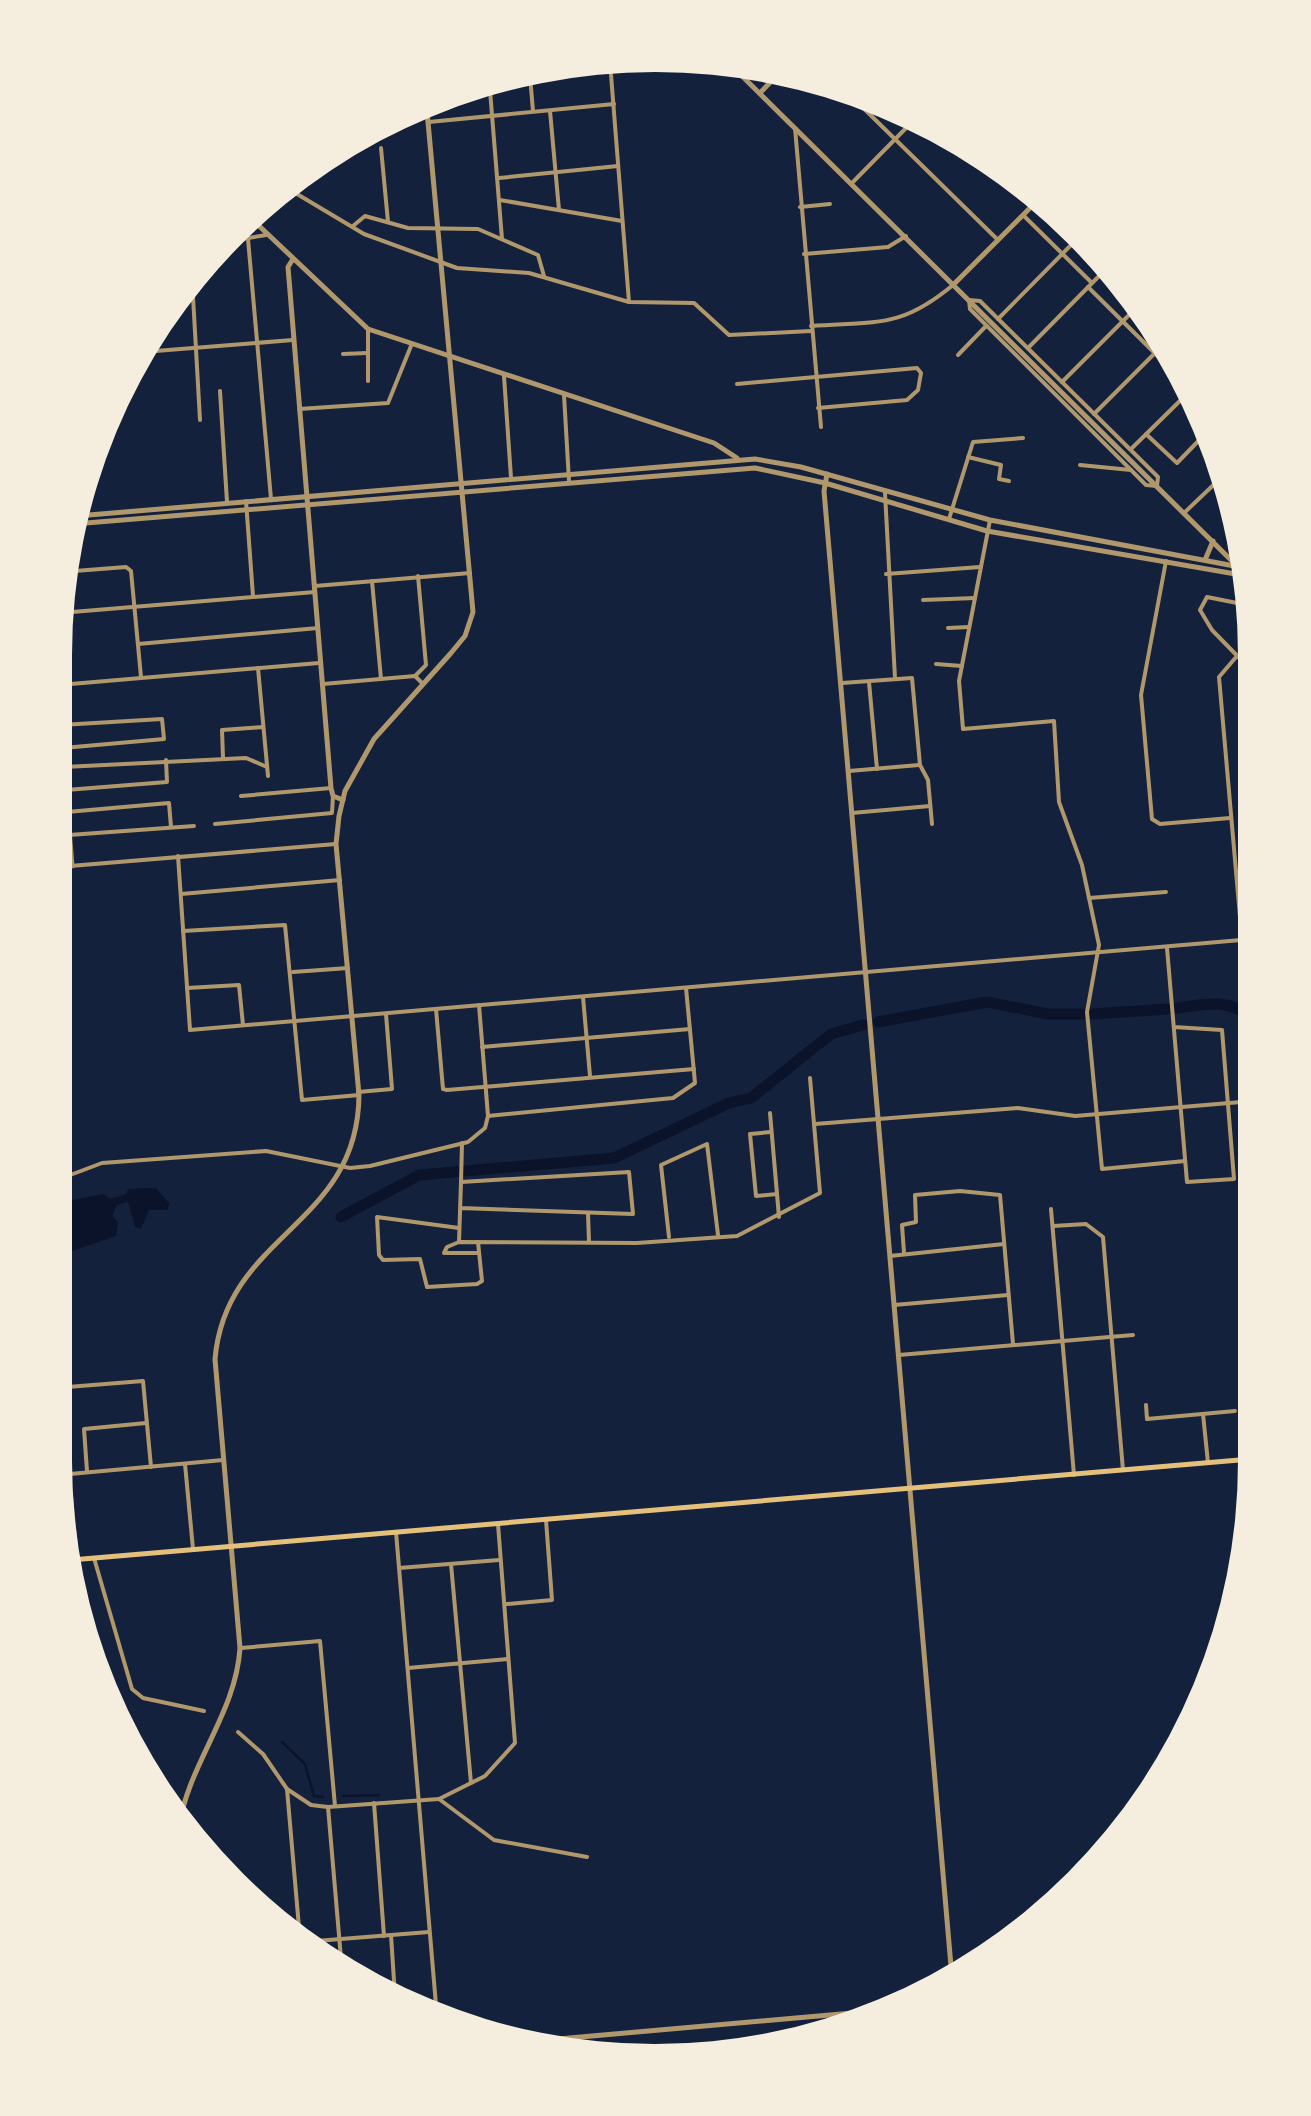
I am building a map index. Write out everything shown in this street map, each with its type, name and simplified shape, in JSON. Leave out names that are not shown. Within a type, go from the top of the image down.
[{"type":"main road","points":[[81,1559],[1238,1460]]},
{"type":"street","points":[[611,74],[629,302]]},
{"type":"street","points":[[747,80],[1230,558]]},
{"type":"street","points":[[760,93],[769,84]]},
{"type":"street","points":[[531,86],[533,113]]},
{"type":"street","points":[[490,96],[502,239]]},
{"type":"street","points":[[428,122],[614,104]]},
{"type":"street","points":[[550,111],[559,210]]},
{"type":"street","points":[[868,113],[998,240]]},
{"type":"street","points":[[186,1805],[238,1676],[240,1648],[215,1359],[221,1317],[242,1278],[331,1190],[357,1128],[358,1094],[336,844],[343,800],[374,739],[470,624],[470,573],[428,119]]},
{"type":"street","points":[[795,128],[821,427]]},
{"type":"street","points":[[851,184],[905,129]]},
{"type":"street","points":[[381,148],[388,222]]},
{"type":"street","points":[[498,178],[618,166]]},
{"type":"street","points":[[299,195],[352,226],[457,268],[544,276],[629,302],[694,304],[729,335],[901,319],[925,308],[954,285],[1030,209]]},
{"type":"street","points":[[500,200],[622,221]]},
{"type":"street","points":[[800,207],[830,204]]},
{"type":"street","points":[[1024,215],[1150,348]]},
{"type":"street","points":[[352,226],[365,216],[408,228],[478,229],[538,255],[544,276]]},
{"type":"street","points":[[260,227],[368,329],[722,446],[749,468]]},
{"type":"street","points":[[267,234],[248,239],[271,499]]},
{"type":"street","points":[[803,254],[888,246],[906,236]]},
{"type":"street","points":[[998,319],[1070,245]]},
{"type":"street","points":[[216,824],[332,814],[293,340],[288,267],[293,259]]},
{"type":"street","points":[[1028,348],[1098,277]]},
{"type":"street","points":[[194,300],[200,420]]},
{"type":"street","points":[[969,300],[980,301],[1131,449],[1158,476],[1157,486]]},
{"type":"street","points":[[969,300],[970,310],[1146,485],[1157,486]]},
{"type":"street","points":[[1062,382],[1129,316]]},
{"type":"street","points":[[958,355],[986,326]]},
{"type":"street","points":[[368,329],[368,381]]},
{"type":"street","points":[[159,351],[293,340]]},
{"type":"street","points":[[299,409],[388,403],[412,346]]},
{"type":"street","points":[[342,354],[367,353]]},
{"type":"street","points":[[1094,414],[1154,354]]},
{"type":"street","points":[[737,384],[917,368],[921,373],[918,390],[907,400],[818,408]]},
{"type":"street","points":[[504,376],[511,478]]},
{"type":"street","points":[[220,391],[227,502]]},
{"type":"street","points":[[564,395],[569,477]]},
{"type":"street","points":[[1131,449],[1179,401]]},
{"type":"street","points":[[1146,434],[1176,463],[1198,442]]},
{"type":"street","points":[[948,521],[973,442],[1023,438]]},
{"type":"street","points":[[968,456],[1001,464],[999,479],[1009,481]]},
{"type":"street","points":[[90,515],[227,502],[246,505],[271,499],[462,490],[740,460],[786,463],[951,511],[1232,566]]},
{"type":"street","points":[[1080,465],[1131,470]]},
{"type":"street","points":[[88,522],[460,481],[749,468],[825,483],[987,531],[1233,574]]},
{"type":"street","points":[[826,474],[951,1963]]},
{"type":"street","points":[[1184,513],[1213,485]]},
{"type":"street","points":[[885,493],[886,574],[895,679]]},
{"type":"street","points":[[246,505],[254,596]]},
{"type":"street","points":[[990,520],[962,666],[963,729],[1054,721],[1059,802],[1090,898],[1098,952],[1087,1012],[1102,1170],[1185,1162]]},
{"type":"street","points":[[1205,560],[1213,542]]},
{"type":"street","points":[[1166,561],[1141,695],[1152,819],[1160,824],[1230,818]]},
{"type":"street","points":[[886,574],[980,566]]},
{"type":"street","points":[[79,571],[126,567],[131,571],[142,677]]},
{"type":"street","points":[[74,613],[470,573]]},
{"type":"street","points":[[323,684],[415,676],[426,665],[418,576]]},
{"type":"street","points":[[372,580],[381,679]]},
{"type":"street","points":[[1236,603],[1206,597],[1200,610],[1237,656],[1220,677],[1238,899]]},
{"type":"street","points":[[924,600],[975,598]]},
{"type":"street","points":[[948,628],[969,627]]},
{"type":"street","points":[[138,644],[318,628]]},
{"type":"street","points":[[72,684],[321,662]]},
{"type":"street","points":[[936,664],[962,666]]},
{"type":"street","points":[[258,668],[268,776]]},
{"type":"street","points":[[415,676],[423,684]]},
{"type":"street","points":[[842,684],[912,678],[920,765],[928,780],[932,824]]},
{"type":"street","points":[[870,682],[878,769]]},
{"type":"street","points":[[72,724],[162,720],[164,739],[72,747]]},
{"type":"street","points":[[224,758],[222,730],[262,728]]},
{"type":"street","points":[[72,767],[224,758],[246,758],[266,767]]},
{"type":"street","points":[[72,790],[167,782],[166,760]]},
{"type":"street","points":[[850,771],[920,765]]},
{"type":"street","points":[[241,796],[332,792],[343,800]]},
{"type":"street","points":[[72,812],[169,803],[171,827]]},
{"type":"street","points":[[852,813],[930,806]]},
{"type":"street","points":[[72,834],[194,826]]},
{"type":"street","points":[[72,866],[336,844]]},
{"type":"street","points":[[178,856],[190,1030],[1238,940]]},
{"type":"street","points":[[181,894],[340,880]]},
{"type":"street","points":[[1090,898],[1166,892]]},
{"type":"street","points":[[183,931],[281,922],[291,972],[302,1100],[392,1090],[386,1014]]},
{"type":"street","points":[[1166,946],[1187,1182],[1234,1179],[1222,1030],[1174,1027]]},
{"type":"street","points":[[291,972],[348,968]]},
{"type":"street","points":[[188,988],[240,985],[242,1026]]},
{"type":"street","points":[[488,1116],[673,1098],[695,1083],[686,988]]},
{"type":"street","points":[[583,997],[590,1076]]},
{"type":"street","points":[[72,1174],[102,1163],[266,1151],[350,1168],[477,1138],[488,1116],[478,1005]]},
{"type":"street","points":[[436,1010],[443,1089],[694,1068]]},
{"type":"street","points":[[482,1047],[690,1028]]},
{"type":"street","points":[[479,1254],[444,1254],[447,1247],[459,1242],[737,1236],[779,1217],[820,1193],[810,1078]]},
{"type":"street","points":[[814,1124],[1018,1108],[1097,1114],[1238,1102]]},
{"type":"street","points":[[770,1114],[779,1217]]},
{"type":"street","points":[[771,1132],[750,1134],[756,1196],[777,1194]]},
{"type":"street","points":[[459,1242],[462,1143]]},
{"type":"street","points":[[669,1238],[661,1166],[707,1144],[718,1237]]},
{"type":"street","points":[[460,1208],[633,1214],[629,1172],[461,1182]]},
{"type":"street","points":[[904,1253],[902,1225],[916,1222],[915,1195],[1000,1195],[1013,1344]]},
{"type":"street","points":[[1051,1209],[1074,1475]]},
{"type":"street","points":[[588,1213],[590,1237]]},
{"type":"street","points":[[459,1228],[377,1218],[380,1255],[383,1260],[420,1259],[427,1288],[477,1284],[482,1281],[478,1242]]},
{"type":"street","points":[[1053,1226],[1086,1224],[1103,1237],[1123,1470]]},
{"type":"street","points":[[890,1256],[1004,1244]]},
{"type":"street","points":[[894,1305],[1008,1296]]},
{"type":"street","points":[[899,1355],[1133,1335]]},
{"type":"street","points":[[72,1387],[143,1381],[151,1467]]},
{"type":"street","points":[[1146,1405],[1147,1419],[1235,1411]]},
{"type":"street","points":[[1203,1414],[1208,1463]]},
{"type":"street","points":[[87,1473],[84,1429],[146,1423]]},
{"type":"street","points":[[73,1474],[223,1460]]},
{"type":"street","points":[[185,1464],[193,1550]]},
{"type":"street","points":[[505,1604],[552,1600],[546,1520]]},
{"type":"street","points":[[439,1799],[485,1776],[515,1743],[498,1524]]},
{"type":"street","points":[[396,1532],[436,2000]]},
{"type":"street","points":[[94,1558],[132,1688],[143,1698],[204,1711]]},
{"type":"street","points":[[399,1568],[500,1560]]},
{"type":"street","points":[[452,1564],[471,1783]]},
{"type":"street","points":[[240,1648],[320,1641],[341,1950]]},
{"type":"street","points":[[407,1668],[508,1659]]},
{"type":"street","points":[[238,1732],[263,1754],[286,1790],[300,1922]]},
{"type":"street","points":[[286,1790],[312,1804],[331,1806],[417,1797],[439,1799],[494,1840],[586,1856]]},
{"type":"street","points":[[374,1803],[393,1980]]},
{"type":"street","points":[[325,1940],[430,1932]]},
{"type":"street","points":[[572,2038],[839,2014]]},
{"type":"water","points":[[156,1188],[169,1203],[168,1210],[149,1210],[141,1229],[135,1227],[128,1202],[117,1205],[112,1216],[118,1222],[116,1236],[72,1251],[72,1200],[104,1194],[110,1199],[126,1194],[128,1189]]},
{"type":"waterway","points":[[878,1022],[987,1002],[1048,1014],[1083,1014]]},
{"type":"waterway","points":[[1177,1008],[1207,1004],[1238,1009]]},
{"type":"waterway","points":[[1091,1014],[1168,1009]]},
{"type":"waterway","points":[[341,1217],[419,1175],[614,1158],[729,1103],[751,1098],[831,1034],[863,1025]]},
{"type":"waterway","points":[[282,1742],[305,1764],[314,1796],[323,1797]]},
{"type":"waterway","points":[[343,1796],[379,1795]]}]
